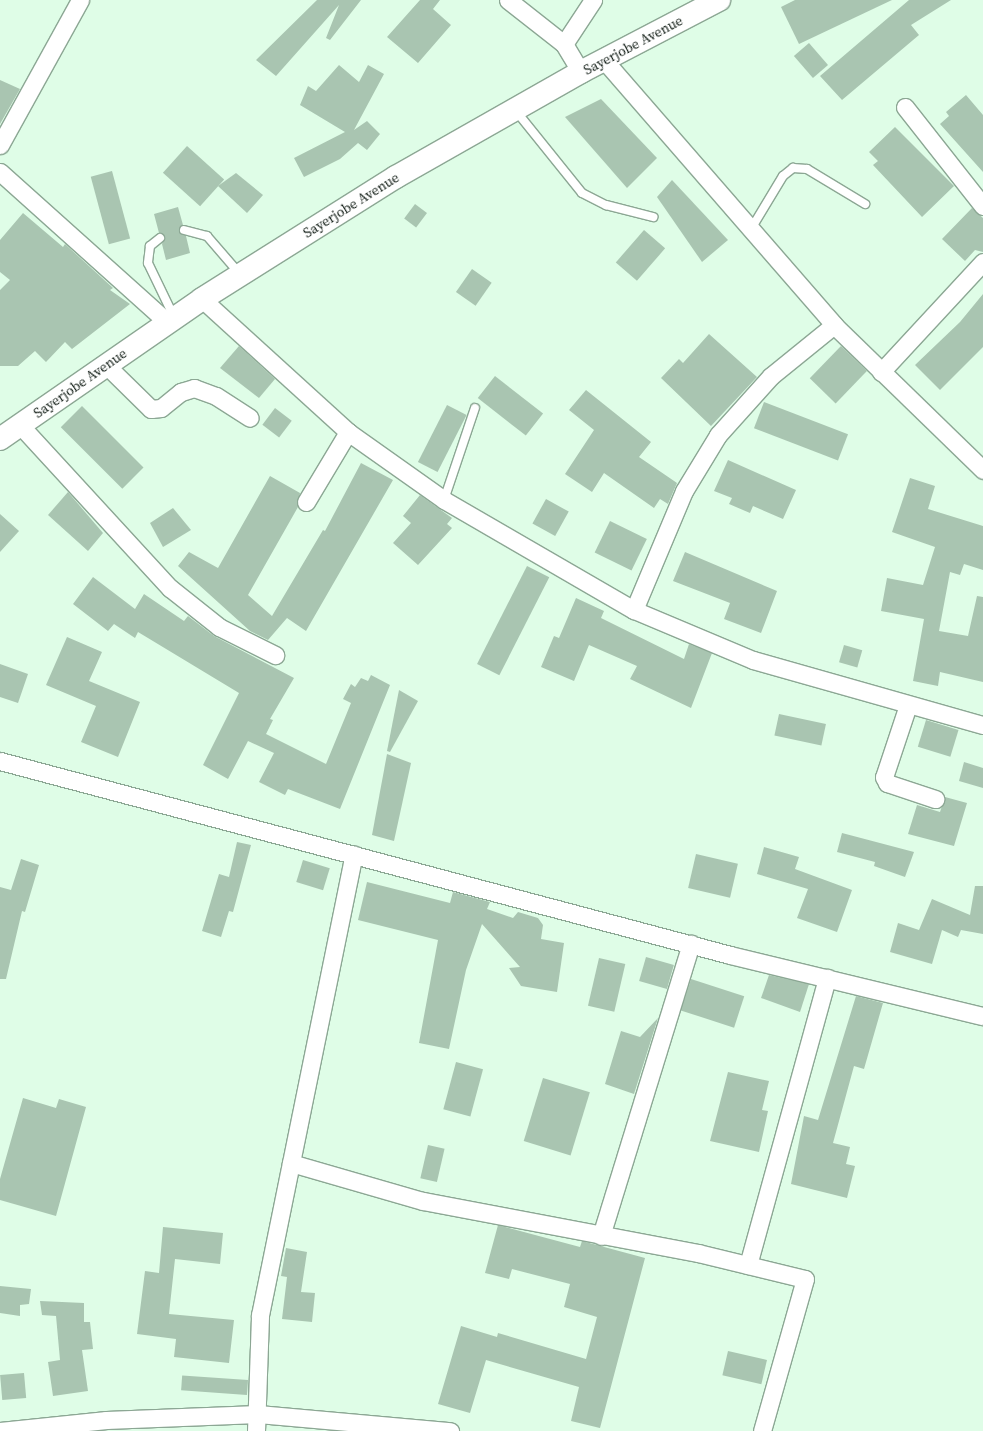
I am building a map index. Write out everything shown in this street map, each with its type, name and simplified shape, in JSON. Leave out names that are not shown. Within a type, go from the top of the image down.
[{"type":"main road","name":"Sayerjobe Avenue","points":[[0,438],[202,299],[396,177],[581,72],[719,0]]},
{"type":"street","points":[[0,145],[80,0]]},
{"type":"street","points":[[508,0],[564,44],[581,72]]},
{"type":"street","points":[[564,44],[593,0]]},
{"type":"street","points":[[604,60],[834,325],[983,470]]},
{"type":"street","points":[[904,107],[983,206]]},
{"type":"street","points":[[0,172],[171,320]]},
{"type":"street","points":[[881,372],[983,262]]},
{"type":"street","points":[[202,299],[348,432],[444,500],[634,610],[753,660],[983,725]]},
{"type":"street","points":[[634,610],[684,491],[718,435],[771,376],[834,325]]},
{"type":"street","points":[[106,365],[151,409],[161,408],[181,392],[194,388],[216,396],[250,418]]},
{"type":"street","points":[[20,425],[170,588],[219,627],[275,655]]},
{"type":"street","points":[[306,502],[348,432]]},
{"type":"street","points":[[908,705],[884,777],[887,783],[935,800]]},
{"type":"street","points":[[0,762],[692,944],[983,1016]]},
{"type":"street","points":[[256,1431],[258,1414],[260,1315],[354,854]]},
{"type":"street","points":[[601,1236],[692,944]]},
{"type":"street","points":[[748,1265],[828,978]]},
{"type":"street","points":[[290,1163],[423,1201],[748,1265],[805,1279],[762,1431]]},
{"type":"street","points":[[0,1431],[106,1420],[258,1414],[450,1431]]},
{"type":"lane","points":[[515,110],[582,193],[606,205],[653,217]]},
{"type":"lane","points":[[751,229],[783,176],[793,168],[807,169],[865,204]]},
{"type":"lane","points":[[184,230],[207,236],[240,275]]},
{"type":"lane","points":[[160,238],[150,246],[148,263],[171,320]]},
{"type":"lane","points":[[444,500],[475,408]]},
{"type":"building","points":[[317,0],[361,0],[330,40],[326,38],[339,5],[276,76],[256,60]]},
{"type":"building","points":[[420,0],[440,0],[433,9],[451,25],[418,63],[387,37]]},
{"type":"building","points":[[795,0],[892,0],[799,44],[781,7]]},
{"type":"building","points":[[909,0],[951,0],[911,25],[919,35],[842,100],[820,76]]},
{"type":"building","points":[[809,43],[828,65],[813,78],[794,56]]},
{"type":"building","points":[[339,65],[359,82],[368,65],[384,74],[354,130],[367,121],[380,134],[367,150],[358,143],[340,159],[304,177],[294,158],[345,132],[300,105],[308,86],[316,91]]},
{"type":"building","points":[[0,80],[20,89],[0,124]]},
{"type":"building","points":[[966,95],[983,115],[983,172],[940,124],[949,116],[946,112]]},
{"type":"building","points":[[601,99],[657,158],[627,188],[565,117]]},
{"type":"building","points":[[895,127],[954,186],[922,217],[873,165],[878,161],[869,152]]},
{"type":"building","points":[[187,146],[224,179],[200,206],[163,173]]},
{"type":"building","points":[[112,171],[130,239],[109,244],[91,177]]},
{"type":"building","points":[[236,173],[263,195],[247,213],[218,186]]},
{"type":"building","points":[[672,180],[728,240],[702,262],[657,197]]},
{"type":"building","points":[[415,204],[427,213],[416,227],[404,218]]},
{"type":"building","points":[[178,207],[183,225],[179,231],[186,236],[190,253],[166,260],[162,244],[165,237],[159,233],[154,214]]},
{"type":"building","points":[[972,208],[983,218],[983,252],[975,250],[965,261],[942,239]]},
{"type":"building","points":[[23,213],[63,247],[65,244],[113,288],[110,290],[130,304],[72,349],[65,342],[46,362],[35,351],[18,366],[0,366],[0,290],[10,280],[0,272],[0,240]]},
{"type":"building","points":[[644,230],[665,248],[637,281],[616,262]]},
{"type":"building","points":[[472,269],[492,283],[476,306],[456,292]]},
{"type":"building","points":[[983,294],[983,347],[940,390],[915,365],[960,322]]},
{"type":"building","points":[[709,334],[757,377],[711,426],[661,378],[679,359],[683,363]]},
{"type":"building","points":[[239,346],[275,379],[259,398],[220,368]]},
{"type":"building","points":[[841,346],[867,371],[836,403],[810,378]]},
{"type":"building","points":[[495,376],[543,414],[526,436],[478,398]]},
{"type":"building","points":[[586,390],[651,442],[639,457],[677,483],[668,504],[660,499],[654,508],[604,473],[592,492],[565,474],[594,430],[569,410]]},
{"type":"building","points":[[764,402],[848,434],[838,460],[754,428]]},
{"type":"building","points":[[447,405],[467,415],[438,472],[418,462]]},
{"type":"building","points":[[82,406],[144,468],[122,489],[61,427]]},
{"type":"building","points":[[275,408],[292,421],[279,437],[262,425]]},
{"type":"building","points":[[728,460],[796,490],[783,519],[753,506],[750,513],[729,504],[732,498],[714,491]]},
{"type":"building","points":[[361,463],[393,480],[306,631],[287,618],[268,640],[250,631],[178,566],[189,552],[218,568],[270,476],[300,493],[298,507],[248,595],[272,616],[323,530],[325,531]]},
{"type":"building","points":[[910,478],[935,486],[928,509],[983,526],[983,570],[964,564],[960,575],[950,572],[939,631],[968,636],[977,596],[983,597],[983,682],[940,672],[938,686],[913,681],[924,619],[881,611],[887,578],[923,585],[935,547],[892,532]]},
{"type":"building","points":[[68,492],[103,533],[88,551],[48,515]]},
{"type":"building","points":[[420,495],[452,518],[447,524],[452,528],[418,565],[393,543],[411,523],[403,516]]},
{"type":"building","points":[[546,499],[569,512],[555,536],[532,523]]},
{"type":"building","points":[[173,508],[191,530],[163,547],[150,523]]},
{"type":"building","points":[[0,514],[19,531],[0,552]]},
{"type":"building","points":[[610,521],[647,539],[632,570],[595,552]]},
{"type":"building","points":[[685,552],[777,591],[761,633],[724,619],[730,603],[673,581]]},
{"type":"building","points":[[527,566],[549,577],[499,675],[477,664]]},
{"type":"building","points":[[93,577],[135,609],[144,594],[184,621],[188,616],[214,636],[294,678],[270,719],[273,720],[266,734],[326,764],[351,703],[343,699],[351,684],[355,687],[361,678],[368,681],[371,675],[390,685],[340,809],[288,789],[285,795],[259,782],[274,753],[248,741],[228,779],[203,765],[239,693],[138,632],[135,638],[114,624],[108,631],[73,604]]},
{"type":"building","points":[[576,598],[604,611],[601,618],[684,659],[689,644],[712,653],[691,708],[630,679],[637,666],[589,645],[574,681],[541,667],[554,636],[559,638]]},
{"type":"building","points":[[67,637],[102,652],[89,681],[140,702],[118,757],[81,742],[96,706],[46,685]]},
{"type":"building","points":[[844,645],[862,650],[857,668],[839,662]]},
{"type":"building","points":[[0,664],[28,674],[18,703],[0,697]]},
{"type":"building","points":[[399,690],[418,701],[390,752],[387,751]]},
{"type":"building","points":[[779,714],[826,724],[821,745],[774,736]]},
{"type":"building","points":[[926,720],[959,730],[950,757],[918,747]]},
{"type":"building","points":[[387,754],[411,763],[394,841],[372,835]]},
{"type":"building","points":[[964,762],[983,768],[983,788],[959,781]]},
{"type":"building","points":[[945,797],[967,803],[954,846],[908,834],[917,805],[940,812]]},
{"type":"building","points":[[842,833],[914,852],[905,877],[874,866],[875,862],[837,852]]},
{"type":"building","points":[[237,842],[251,845],[233,912],[229,911],[221,937],[202,931],[219,874],[229,877]]},
{"type":"building","points":[[764,847],[799,857],[795,869],[852,890],[837,932],[797,918],[808,889],[757,874]]},
{"type":"building","points":[[696,854],[738,864],[730,898],[688,888]]},
{"type":"building","points":[[21,859],[39,865],[25,912],[22,911],[6,979],[0,979],[0,887],[11,890]]},
{"type":"building","points":[[303,860],[330,868],[323,890],[296,882]]},
{"type":"building","points":[[367,882],[450,903],[453,892],[490,902],[487,909],[513,918],[518,912],[538,918],[543,925],[541,939],[564,943],[557,992],[521,986],[509,968],[520,967],[482,924],[466,970],[449,1049],[419,1043],[438,940],[358,920]]},
{"type":"building","points":[[975,886],[983,886],[983,934],[961,930],[958,937],[942,930],[932,964],[890,952],[898,923],[919,930],[932,899],[970,915]]},
{"type":"building","points":[[646,957],[674,965],[667,989],[639,981]]},
{"type":"building","points":[[599,958],[625,964],[614,1012],[588,1006]]},
{"type":"building","points":[[769,975],[809,984],[800,1012],[761,998]]},
{"type":"building","points":[[691,979],[744,996],[734,1028],[681,1010]]},
{"type":"building","points":[[856,996],[883,1003],[864,1069],[854,1066],[833,1143],[850,1147],[846,1164],[855,1166],[847,1198],[791,1184],[804,1116],[818,1120]]},
{"type":"building","points":[[658,1018],[634,1094],[605,1084],[621,1031],[640,1037]]},
{"type":"building","points":[[456,1062],[483,1069],[470,1117],[443,1109]]},
{"type":"building","points":[[728,1072],[769,1081],[762,1110],[768,1111],[759,1152],[710,1141]]},
{"type":"building","points":[[543,1078],[590,1092],[571,1155],[524,1141]]},
{"type":"building","points":[[23,1098],[56,1108],[59,1099],[86,1107],[56,1216],[0,1200],[0,1179]]},
{"type":"building","points":[[428,1145],[445,1149],[437,1182],[420,1178]]},
{"type":"building","points":[[498,1225],[580,1247],[582,1241],[645,1258],[600,1428],[571,1421],[579,1387],[486,1360],[470,1413],[438,1404],[461,1326],[497,1337],[498,1333],[586,1359],[597,1317],[564,1307],[570,1284],[512,1269],[509,1279],[485,1273]]},
{"type":"building","points":[[163,1227],[223,1233],[220,1264],[175,1259],[169,1314],[234,1320],[229,1363],[174,1357],[176,1339],[137,1334],[145,1271],[159,1273]]},
{"type":"building","points":[[286,1248],[307,1252],[301,1292],[315,1293],[312,1322],[282,1319],[287,1277],[281,1276]]},
{"type":"building","points":[[0,1286],[31,1289],[29,1304],[20,1305],[20,1316],[0,1313]]},
{"type":"building","points":[[40,1301],[84,1303],[84,1322],[90,1322],[93,1349],[82,1350],[88,1391],[53,1396],[48,1362],[60,1360],[56,1316],[42,1315]]},
{"type":"building","points":[[728,1351],[767,1360],[761,1384],[722,1375]]},
{"type":"building","points":[[24,1373],[26,1398],[2,1400],[0,1375]]},
{"type":"building","points":[[182,1375],[248,1380],[247,1395],[181,1390]]}]
